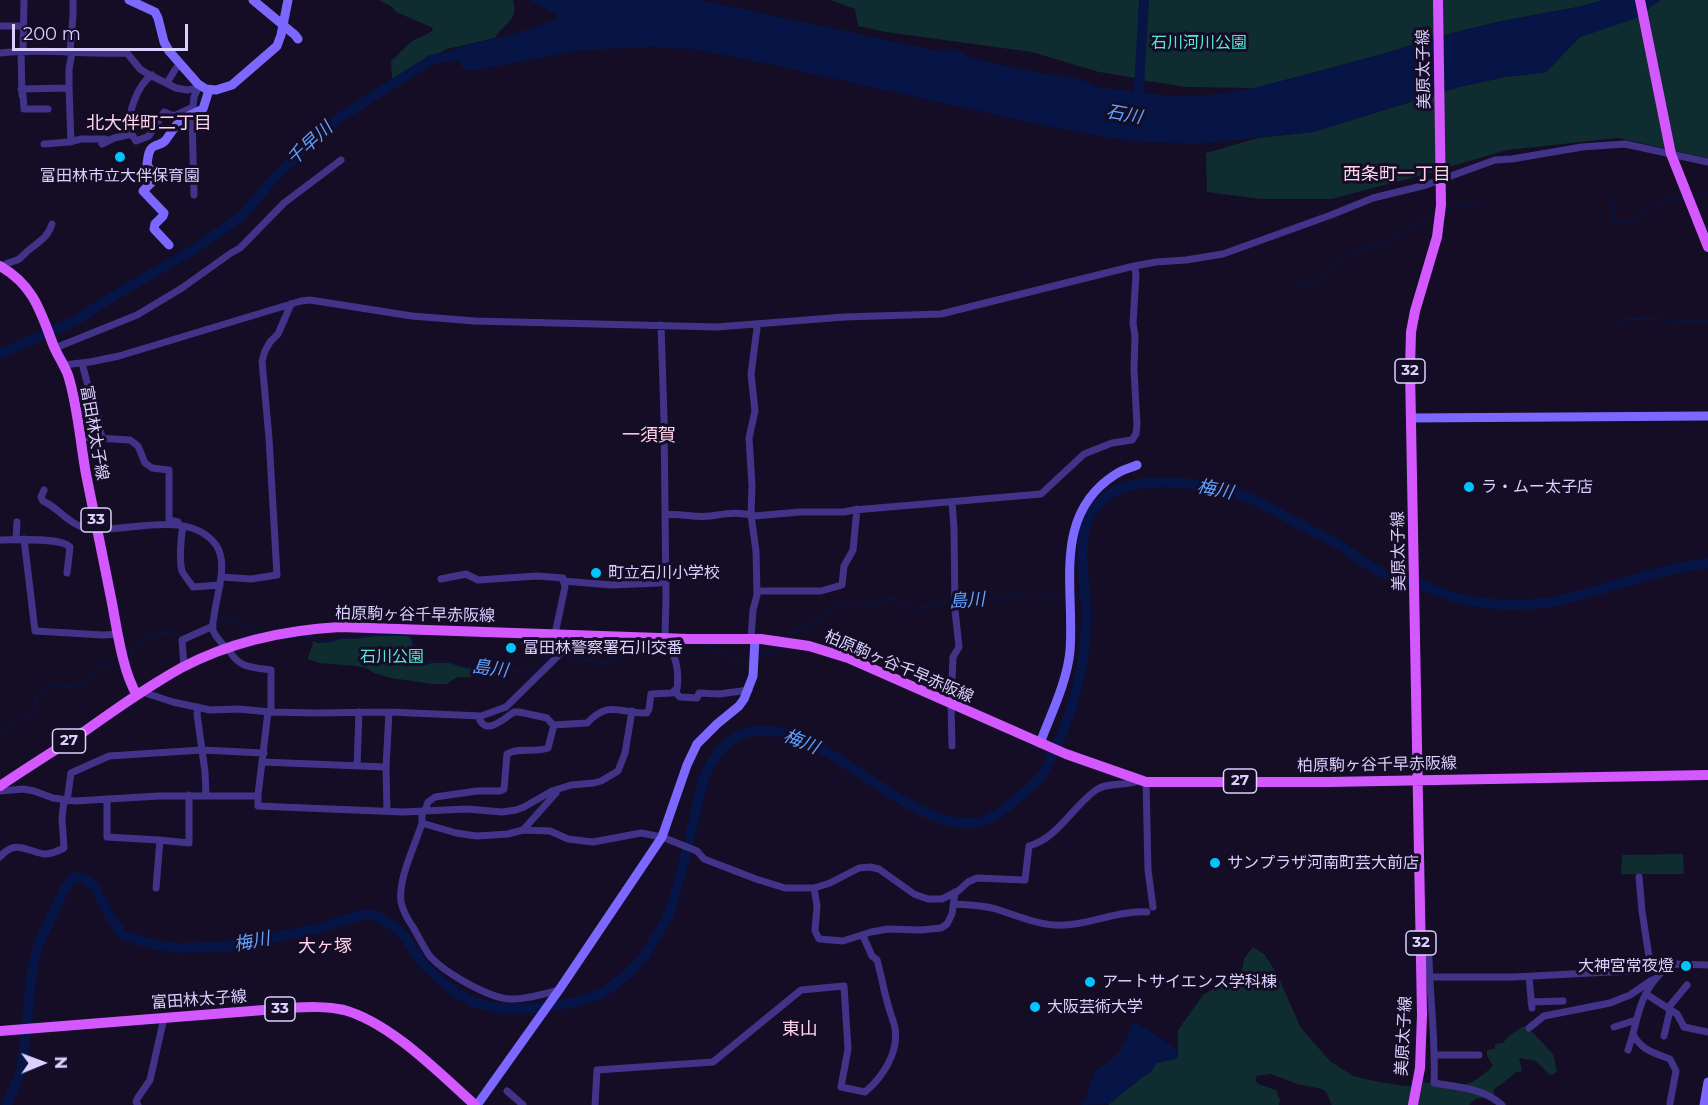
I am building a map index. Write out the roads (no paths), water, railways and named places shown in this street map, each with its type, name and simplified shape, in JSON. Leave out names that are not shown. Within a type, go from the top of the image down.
[{"type":"main road","name":"美原太子線","points":[[1413,1105],[1420,1068],[1422,1015],[1411,332],[1414,311],[1437,237],[1442,205],[1438,0]]},
{"type":"main road","points":[[1640,0],[1670,150],[1708,247]]},
{"type":"main road","name":"富田林太子線","points":[[1,266],[29,290],[43,317],[72,391],[118,634],[131,682],[140,693]]},
{"type":"main road","name":"柏原駒ヶ谷千早赤阪線","points":[[0,786],[140,693],[184,667],[227,648],[285,633],[340,627],[791,642],[837,654],[1066,754],[1143,781],[1418,780],[1708,775]]},
{"type":"main road","name":"富田林太子線","points":[[0,1030],[314,1007],[342,1010],[364,1017],[385,1028],[476,1105]]},
{"type":"street","points":[[24,0],[21,89],[24,95],[24,109],[48,109]]},
{"type":"street","points":[[71,142],[69,69],[73,0]]},
{"type":"street","points":[[129,0],[155,12],[165,45],[198,88]]},
{"type":"street","points":[[253,0],[298,39]]},
{"type":"street","points":[[0,53],[127,53],[140,69],[181,89],[216,90],[227,87],[270,53],[279,42],[288,0]]},
{"type":"street","points":[[1,26],[23,26]]},
{"type":"street","points":[[167,83],[176,68],[181,65]]},
{"type":"street","points":[[152,75],[147,78],[133,104],[131,124],[132,134],[136,141],[149,136],[164,112],[174,116],[193,107],[198,88]]},
{"type":"street","points":[[21,89],[69,88]]},
{"type":"street","points":[[169,245],[154,229],[164,213],[143,191],[154,178],[147,165],[150,150],[162,144],[180,120],[203,109],[209,90]]},
{"type":"street","points":[[192,114],[194,195]]},
{"type":"street","points":[[44,144],[81,139],[105,142],[122,135],[132,134]]},
{"type":"street","points":[[149,136],[148,139],[154,146]]},
{"type":"street","points":[[63,365],[119,356],[310,300],[412,316],[475,321],[717,327],[844,317],[941,314],[1134,266],[1223,254],[1373,198],[1495,160],[1582,147],[1626,144],[1670,150],[1708,162]]},
{"type":"street","points":[[54,347],[137,315],[182,288],[240,248],[284,203],[340,160]]},
{"type":"street","points":[[1,266],[6,262],[18,260],[43,240],[52,224]]},
{"type":"street","points":[[665,515],[844,512],[857,509],[1041,494],[1084,454],[1112,443],[1132,440],[1136,434],[1133,323],[1136,274],[1134,266]]},
{"type":"street","points":[[80,437],[130,440],[138,446],[145,463],[153,468],[169,470],[169,520],[183,523],[182,570],[193,587],[277,574],[262,361],[264,351],[278,334],[291,304]]},
{"type":"street","points":[[478,716],[485,727],[490,727],[514,712],[547,718],[554,725],[587,723],[600,711],[608,709],[647,713],[651,694],[672,693],[677,689],[677,664],[667,637],[661,325]]},
{"type":"street","points":[[476,1105],[541,1015],[662,837],[687,765],[698,744],[739,706],[749,690],[753,676],[753,610],[757,591],[749,438],[755,411],[752,374],[756,325]]},
{"type":"street","points":[[82,363],[96,404],[102,439]]},
{"type":"street","points":[[1411,418],[1708,416]]},
{"type":"street","points":[[1041,743],[1063,681],[1070,652],[1070,552],[1077,520],[1093,493],[1116,473],[1137,465]]},
{"type":"street","points":[[44,490],[41,496],[42,501],[71,521],[87,528],[175,524],[205,534],[219,549],[220,581],[214,633],[239,664],[271,670],[270,712],[258,806],[387,811],[467,809],[511,811],[524,807],[552,791],[571,785],[601,781],[618,771],[626,753],[632,711]]},
{"type":"street","points":[[952,502],[955,610],[959,647],[953,657],[952,746]]},
{"type":"street","points":[[757,591],[822,591],[842,585],[844,566],[853,549],[857,509]]},
{"type":"street","points":[[16,540],[17,522]]},
{"type":"street","points":[[24,539],[35,632],[118,634]]},
{"type":"street","points":[[0,540],[24,539],[66,543],[70,547],[67,573]]},
{"type":"street","points":[[441,579],[466,574],[478,580],[537,576],[562,578],[565,587],[555,634]]},
{"type":"street","points":[[563,581],[612,585],[665,581]]},
{"type":"street","points":[[184,667],[182,640],[213,626]]},
{"type":"street","points":[[140,693],[210,710],[389,712],[478,716],[506,707],[558,657],[567,645],[569,635]]},
{"type":"street","points":[[674,691],[680,697],[698,698],[699,693],[719,694],[749,690]]},
{"type":"street","points":[[198,707],[206,795]]},
{"type":"street","points":[[357,766],[359,712]]},
{"type":"street","points":[[387,811],[386,767],[389,712]]},
{"type":"street","points":[[554,725],[548,748],[534,752],[513,751],[507,754],[504,789],[435,797],[428,802],[401,891],[402,904],[409,921],[429,954],[438,964],[481,990],[508,999],[556,993]]},
{"type":"street","points":[[0,856],[15,847],[24,847],[45,854],[64,848],[62,818],[71,773],[109,756],[202,750],[264,753]]},
{"type":"street","points":[[262,762],[386,767]]},
{"type":"street","points":[[422,823],[447,831],[477,836],[508,834],[523,830],[550,831],[568,838],[593,842],[641,833],[676,842],[697,851],[704,859],[785,888],[814,888],[830,884],[859,868],[870,867],[879,869],[914,894],[928,900],[942,899],[977,878],[1025,880],[1029,846],[1047,838],[1082,800],[1098,788],[1143,781],[1150,910],[1122,913],[1085,923],[1053,925],[994,909],[954,904]]},
{"type":"street","points":[[523,830],[552,795],[563,788]]},
{"type":"street","points":[[0,791],[23,789],[66,800],[189,795],[258,796]]},
{"type":"street","points":[[107,799],[107,837],[189,843],[189,795]]},
{"type":"street","points":[[156,888],[160,840]]},
{"type":"street","points":[[1639,877],[1651,970]]},
{"type":"street","points":[[814,888],[817,906],[815,931],[819,939],[843,941],[888,929],[941,928],[947,924],[952,914],[955,892]]},
{"type":"street","points":[[595,1105],[597,1070],[713,1062],[801,990],[844,986],[848,1048],[841,1087],[865,1092],[884,1071],[895,1044],[895,1028],[877,960],[872,956],[863,936]]},
{"type":"street","points":[[1421,953],[1428,955],[1435,1055],[1434,1083],[1479,1090],[1501,1105]]},
{"type":"street","points":[[1430,977],[1529,977],[1651,970],[1665,965],[1689,963],[1708,965]]},
{"type":"street","points":[[1529,1028],[1544,1016],[1610,1003],[1630,995],[1657,978],[1670,966]]},
{"type":"street","points":[[1529,977],[1532,1005],[1563,1000]]},
{"type":"street","points":[[1628,1050],[1640,1003],[1657,978]]},
{"type":"street","points":[[1666,1034],[1669,1009],[1687,985]]},
{"type":"street","points":[[1646,994],[1677,1014],[1684,1027],[1708,1032]]},
{"type":"street","points":[[138,1105],[137,1099],[150,1080],[164,1018]]},
{"type":"street","points":[[1614,1027],[1636,1020]]},
{"type":"street","points":[[1633,1034],[1648,1051],[1670,1059],[1678,1068],[1670,1103]]},
{"type":"street","points":[[1435,1055],[1479,1055]]},
{"type":"street","points":[[1704,1105],[1708,1082]]},
{"type":"street","points":[[507,1091],[523,1105]]},
{"type":"water","name":"石川","points":[[529,0],[700,0],[943,52],[949,48],[964,53],[966,57],[1049,75],[1074,78],[1097,87],[1172,96],[1211,95],[1255,88],[1383,54],[1440,36],[1603,0],[1661,0],[1636,18],[1580,37],[1546,72],[1505,77],[1459,87],[1313,132],[1194,144],[1129,141],[1051,127],[693,49],[657,48],[649,45],[646,48],[577,51],[470,71],[462,68],[455,48],[514,34],[556,20],[557,15]]},
{"type":"water","points":[[1134,1021],[1177,1049],[1178,1058],[1156,1063],[1151,1072],[1109,1104],[1082,1105],[1087,1097],[1094,1071],[1110,1061],[1120,1050]]},
{"type":"waterway","name":"石川","points":[[1138,105],[1144,0]]},
{"type":"waterway","name":"千早川","points":[[0,354],[75,321],[193,250],[242,216],[274,178],[339,118],[431,60],[472,52]]},
{"type":"waterway","points":[[1694,196],[1708,195]]},
{"type":"waterway","points":[[1618,223],[1635,221],[1660,202],[1681,196]]},
{"type":"waterway","points":[[1614,200],[1615,222]]},
{"type":"waterway","points":[[1447,209],[1467,204],[1481,206]]},
{"type":"waterway","points":[[1324,277],[1350,255],[1388,244],[1409,229],[1429,219]]},
{"type":"waterway","points":[[1295,287],[1321,279]]},
{"type":"waterway","points":[[1614,325],[1622,320],[1634,319],[1708,321]]},
{"type":"waterway","name":"梅川","points":[[6,1105],[21,1072],[32,971],[39,943],[63,892],[73,877],[83,878],[94,885],[111,918],[123,935],[156,945],[176,948],[224,947],[317,929],[364,914],[377,916],[404,935],[422,963],[455,992],[474,1002],[496,1008],[534,1008],[577,1002],[603,993],[629,973],[645,955],[671,909],[704,778],[715,757],[731,740],[758,730],[788,734],[818,748],[914,807],[945,820],[974,823],[985,821],[1010,805],[1039,779],[1062,734],[1079,681],[1085,644],[1086,607],[1082,557],[1085,528],[1092,511],[1098,504],[1112,493],[1129,486],[1175,483],[1238,494],[1329,539],[1382,572],[1453,597],[1476,602],[1516,605],[1552,602],[1652,574],[1708,563]]},
{"type":"waterway","name":"島川","points":[[1073,595],[1079,595],[1085,590]]},
{"type":"waterway","name":"島川","points":[[957,601],[1012,595],[1032,598],[1065,596]]},
{"type":"waterway","name":"島川","points":[[789,638],[791,634],[818,620],[839,605],[847,603],[873,604],[889,599],[907,608],[919,608],[952,601]]},
{"type":"waterway","name":"島川","points":[[215,622],[232,615],[243,626],[260,633]]},
{"type":"waterway","name":"島川","points":[[131,664],[132,651],[139,642],[162,632],[182,636]]},
{"type":"waterway","name":"島川","points":[[285,639],[307,636],[321,641],[332,641],[373,635],[408,635],[412,638],[416,661],[422,664],[432,661],[449,662],[480,670],[531,672],[547,657],[556,653]]},
{"type":"waterway","name":"島川","points":[[564,656],[587,661],[593,659],[602,664],[657,643]]},
{"type":"waterway","name":"島川","points":[[695,644],[714,648],[739,660],[749,661]]},
{"type":"waterway","name":"島川","points":[[759,656],[782,648]]},
{"type":"waterway","name":"島川","points":[[2,733],[33,711],[37,696],[45,687],[81,686],[87,683],[102,663],[117,666]]},
{"type":"waterway","points":[[1665,962],[1677,961]]},
{"type":"waterway","points":[[1650,977],[1657,970]]},
{"type":"waterway","points":[[1579,1006],[1601,1001]]},
{"type":"place","name":"富田林市立大伴保育園","points":[[120,157]]},
{"type":"place","name":"ラ・ムー太子店","points":[[1469,487]]},
{"type":"place","name":"町立石川小学校","points":[[596,573]]},
{"type":"place","name":"富田林警察署石川交番","points":[[511,648]]},
{"type":"place","name":"サンプラザ河南町芸大前店","points":[[1215,863]]},
{"type":"place","name":"大神宮常夜燈","points":[[1686,966]]},
{"type":"place","name":"アートサイエンス学科棟","points":[[1090,982]]},
{"type":"place","name":"大阪芸術大学","points":[[1035,1007]]},
{"type":"district","name":"北大伴町二丁目","points":[[149,124]]},
{"type":"district","name":"西条町一丁目","points":[[1397,175]]},
{"type":"district","name":"一須賀","points":[[649,436]]},
{"type":"district","name":"大ヶ塚","points":[[325,947]]},
{"type":"district","name":"東山","points":[[800,1030]]},
{"type":"park label","name":"石川河川公園","points":[[1199,43]]},
{"type":"park label","name":"石川公園","points":[[392,657]]}]
